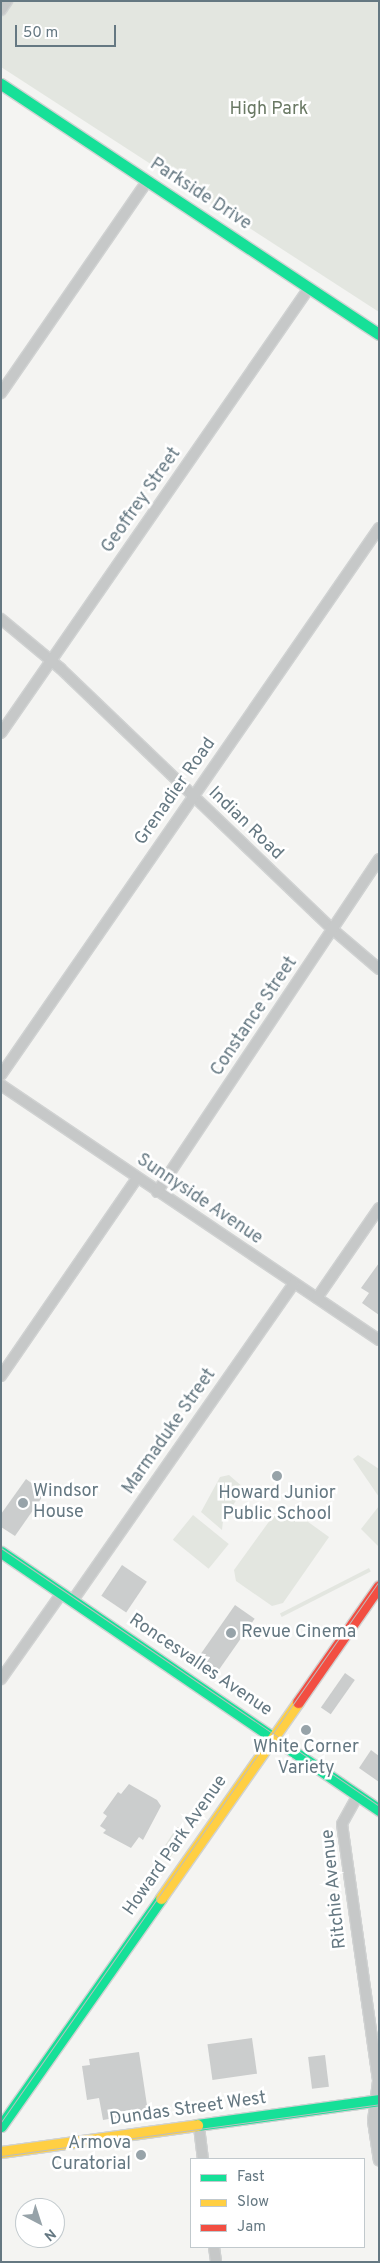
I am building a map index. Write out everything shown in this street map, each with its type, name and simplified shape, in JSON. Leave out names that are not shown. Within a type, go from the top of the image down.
[{"type":"street","points":[[1,10],[7,1]]},
{"type":"street","name":"Parkside Drive","points":[[1,84],[379,334]]},
{"type":"street","points":[[1,393],[147,181]]},
{"type":"street","name":"Geoffrey Street","points":[[1,733],[309,288]]},
{"type":"street","name":"Grenadier Road","points":[[1,1075],[379,528]]},
{"type":"street","name":"Indian Road","points":[[1,619],[51,660],[331,928],[379,969]]},
{"type":"street","name":"Constance Street","points":[[157,1192],[331,928],[379,859]]},
{"type":"street","name":"Sunnyside Avenue","points":[[1,1085],[379,1340]]},
{"type":"street","points":[[1,1376],[137,1178]]},
{"type":"street","points":[[317,1298],[379,1208]]},
{"type":"street","name":"Marmaduke Street","points":[[73,1600],[294,1283]]},
{"type":"street","name":"Roncesvalles Avenue","points":[[1,1552],[379,1810]]},
{"type":"street","name":"Howard Park Avenue","points":[[1,2126],[379,1586]]},
{"type":"street","points":[[1,1679],[62,1593]]},
{"type":"street","name":"Ritchie Avenue","points":[[358,1795],[342,1824],[378,2081],[373,2121],[379,2161]]},
{"type":"street","name":"Dundas Street West","points":[[1,2152],[377,2100]]},
{"type":"street","points":[[199,2126],[203,2158]]},
{"type":"street","points":[[214,2248],[216,2262]]},
{"type":"green space","name":"High Park","points":[[1,1],[379,1],[379,312],[1,67]]},
{"type":"green space","points":[[358,1455],[379,1469],[379,1497],[353,1459]]},
{"type":"green space","points":[[229,1475],[244,1488],[223,1521],[222,1530],[201,1512],[220,1477]]},
{"type":"green space","points":[[379,1506],[379,1547],[361,1529]]},
{"type":"green space","points":[[293,1511],[329,1537],[283,1603],[272,1606],[236,1581],[234,1570],[273,1516]]},
{"type":"green space","points":[[193,1515],[229,1544],[209,1569],[173,1540]]},
{"type":"green space","points":[[369,1568],[371,1572],[282,1617],[280,1613]]},
{"type":"green space","points":[[177,1827],[190,1830],[169,1859],[162,1850]]},
{"type":"building","points":[[379,1263],[379,1315],[362,1303],[369,1293],[361,1288]]},
{"type":"building","name":"Windsor House","points":[[26,1479],[45,1493],[15,1536],[1,1527],[1,1514]]},
{"type":"building","points":[[122,1565],[147,1582],[126,1612],[101,1596]]},
{"type":"building","name":"Revue Cinema","points":[[235,1605],[255,1619],[215,1675],[195,1662]]},
{"type":"building","points":[[345,1673],[355,1680],[331,1714],[321,1707]]},
{"type":"building","points":[[371,1750],[379,1756],[379,1782],[359,1768]]},
{"type":"building","points":[[129,1784],[157,1800],[161,1806],[143,1840],[139,1837],[131,1848],[103,1833],[106,1830],[100,1826],[107,1816],[103,1813],[118,1792],[121,1794]]},
{"type":"building","points":[[252,2038],[257,2074],[212,2080],[207,2044]]},
{"type":"building","points":[[139,2052],[148,2112],[103,2120],[99,2098],[87,2100],[82,2066],[90,2065],[89,2059]]},
{"type":"building","points":[[325,2055],[329,2087],[312,2089],[308,2057]]},
{"type":"tram line","points":[[1,1548],[379,1806]]},
{"type":"tram line","points":[[1,2122],[379,1581]]},
{"type":"tram line","points":[[1,2156],[379,2104]]},
{"type":"traffic: fast","points":[[1,84],[379,334]]},
{"type":"traffic: fast","points":[[1,1552],[379,1810]]},
{"type":"traffic: fast","points":[[1,2126],[161,1898]]},
{"type":"traffic: fast","points":[[197,2125],[379,2100]]},
{"type":"traffic: slow","points":[[161,1898],[298,1702]]},
{"type":"traffic: slow","points":[[1,2152],[197,2125]]},
{"type":"traffic: jam","points":[[298,1702],[379,1586]]},
{"type":"place","name":"Howard Junior Public School","points":[[277,1476]]},
{"type":"place","name":"Windsor House","points":[[23,1503]]},
{"type":"place","name":"Revue Cinema","points":[[231,1633]]},
{"type":"place","name":"White Corner Variety","points":[[306,1730]]},
{"type":"place","name":"Armova Curatorial","points":[[141,2155]]}]
